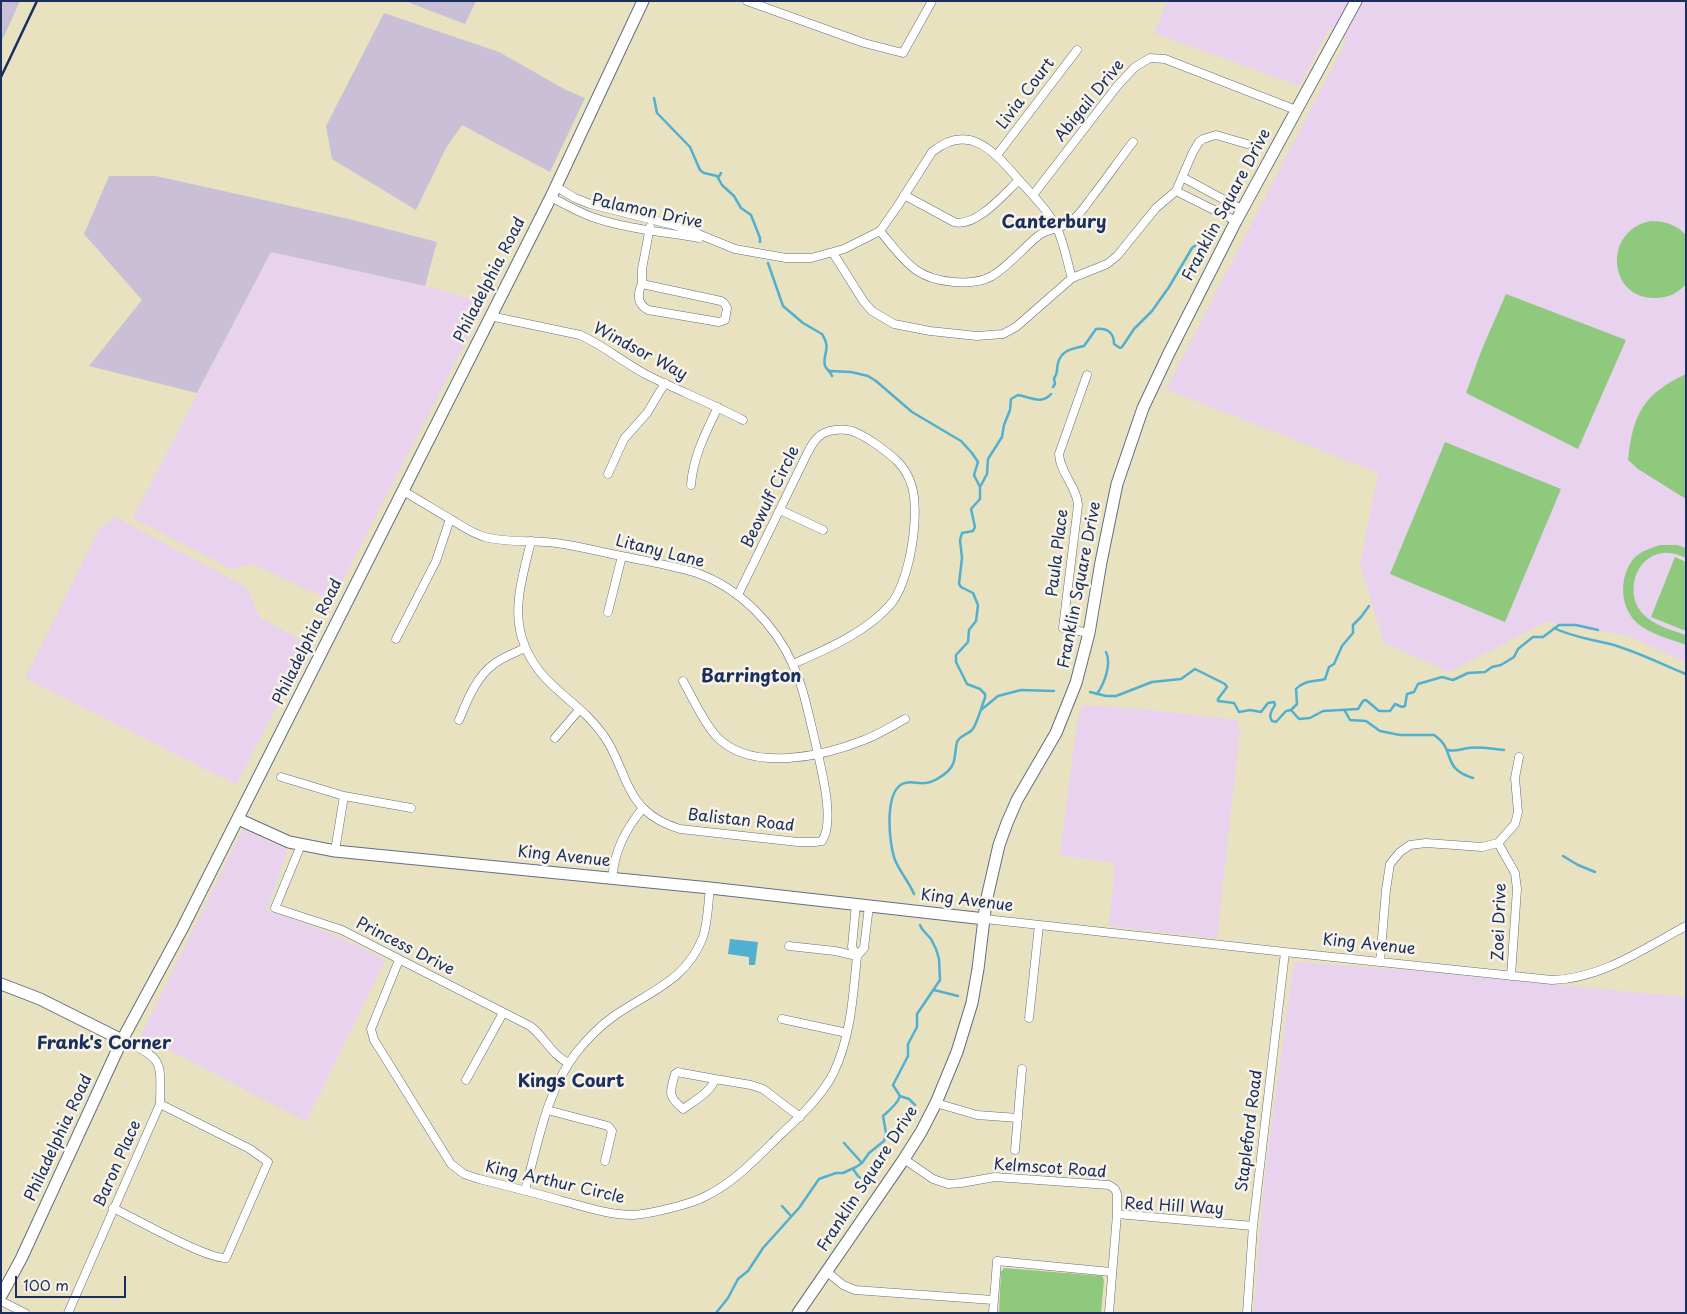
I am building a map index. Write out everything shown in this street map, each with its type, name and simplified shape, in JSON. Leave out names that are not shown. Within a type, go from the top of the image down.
[{"type":"street","name":"Philadelphia Road","points":[[1,1296],[21,1259],[122,1040],[182,929],[403,491],[553,191],[643,1]]},
{"type":"street","points":[[747,1],[864,43],[903,53],[932,1]]},
{"type":"street","name":"Franklin Square Drive","points":[[798,1313],[904,1159],[921,1132],[936,1102],[957,1052],[970,1010],[978,970],[991,875],[1006,823],[1063,718],[1076,683],[1089,633],[1117,484],[1137,424],[1159,374],[1236,221],[1356,1]]},
{"type":"street","name":"Livia Court","points":[[997,155],[1077,50]]},
{"type":"street","name":"Abigail Drive","points":[[1033,195],[1118,85],[1135,66],[1150,58],[1165,59],[1296,110]]},
{"type":"street","points":[[833,253],[864,302],[872,311],[894,324],[904,327],[962,334],[996,336],[1010,331],[1072,278],[1107,264],[1117,256],[1156,208],[1176,191],[1193,152],[1203,138],[1216,135],[1247,144]]},
{"type":"street","points":[[1072,278],[1058,229],[1050,215],[997,155],[973,140],[958,139],[945,143],[932,152],[880,231],[916,270],[932,278],[971,283],[980,281],[1007,266],[1039,235],[1049,230],[1058,229],[1071,222],[1080,213],[1133,142]]},
{"type":"street","points":[[1182,177],[1243,210]]},
{"type":"street","points":[[904,195],[960,224],[981,215],[1019,180]]},
{"type":"street","name":"Palamon Drive","points":[[553,191],[590,204],[682,227],[735,249],[786,258],[810,258],[833,253],[880,231]]},
{"type":"street","name":"Palamon Drive","points":[[553,191],[573,209],[595,218],[649,230],[711,239]]},
{"type":"street","points":[[1176,191],[1236,221]]},
{"type":"street","points":[[642,284],[724,302],[727,308],[725,320],[719,322],[648,310],[642,305],[638,297],[638,290],[642,284],[642,269],[652,220]]},
{"type":"street","name":"Windsor Way","points":[[490,316],[580,335],[593,341],[633,367],[743,420]]},
{"type":"street","name":"Paula Place","points":[[1087,374],[1059,454],[1062,465],[1076,494],[1078,505],[1063,628],[1089,633]]},
{"type":"street","points":[[608,474],[624,439],[647,413],[665,383]]},
{"type":"street","points":[[692,485],[692,474],[697,454],[718,407]]},
{"type":"street","name":"Beowulf Circle","points":[[738,595],[816,438],[836,430],[847,430],[857,433],[891,455],[905,470],[913,487],[914,498],[910,560],[900,590],[891,604],[874,620],[852,635],[793,664]]},
{"type":"street","name":"Litany Lane","points":[[403,491],[486,538],[557,543],[622,556],[697,574],[738,595],[773,631],[793,664],[805,702],[818,755],[827,811],[826,835],[822,841]]},
{"type":"street","points":[[780,510],[823,530]]},
{"type":"street","points":[[396,639],[436,560],[450,519]]},
{"type":"street","name":"Balistan Road","points":[[531,541],[520,589],[518,609],[525,648],[543,678],[604,735],[632,792],[643,808],[663,823],[680,829],[798,842],[822,841]]},
{"type":"street","points":[[608,612],[622,556]]},
{"type":"street","points":[[459,720],[473,690],[487,669],[499,660],[525,648]]},
{"type":"street","points":[[684,682],[708,726],[718,738],[728,746],[749,755],[770,758],[818,755],[866,740],[905,720]]},
{"type":"street","points":[[555,738],[579,710]]},
{"type":"street","points":[[1380,962],[1390,864],[1400,852],[1410,845],[1426,843],[1482,847],[1498,843],[1515,824],[1518,812],[1515,778],[1518,756]]},
{"type":"street","points":[[281,777],[344,796],[411,808]]},
{"type":"street","points":[[335,851],[344,796]]},
{"type":"street","points":[[612,878],[613,865],[620,842],[629,826],[643,808]]},
{"type":"street","name":"King Avenue","points":[[238,819],[279,838],[301,845],[335,851],[710,888],[1552,980],[1584,976],[1620,962],[1686,926]]},
{"type":"street","name":"Zoei Drive","points":[[1498,843],[1515,873],[1517,889],[1511,976]]},
{"type":"street","name":"Princess Drive","points":[[301,845],[275,908],[342,930],[503,1013],[538,1032],[558,1057],[569,1062]]},
{"type":"street","points":[[525,1190],[554,1088],[569,1062],[587,1039],[600,1027],[673,979],[688,964],[703,935],[710,888]]},
{"type":"street","name":"King Arthur Circle","points":[[856,904],[852,947],[857,956]]},
{"type":"street","name":"King Arthur Circle","points":[[399,960],[371,1029],[374,1040],[451,1164],[464,1174],[479,1179],[618,1214],[648,1213],[704,1198],[726,1185],[817,1098],[833,1073],[848,1033],[857,956],[864,948],[869,906]]},
{"type":"street","points":[[1029,1018],[1038,925]]},
{"type":"street","points":[[788,946],[835,951],[857,956]]},
{"type":"street","name":"Stapleford Road","points":[[1247,1313],[1253,1226],[1285,952]]},
{"type":"street","points":[[1,984],[40,999],[122,1040]]},
{"type":"street","points":[[466,1080],[503,1013]]},
{"type":"street","points":[[782,1020],[848,1033]]},
{"type":"street","name":"Baron Place","points":[[68,1313],[160,1104],[158,1062],[150,1054],[122,1040]]},
{"type":"street","points":[[1015,1150],[1022,1069]]},
{"type":"street","points":[[715,1079],[713,1085],[683,1108],[671,1098],[673,1078],[678,1072],[751,1085],[763,1089],[800,1116]]},
{"type":"street","points":[[936,1102],[977,1116],[1018,1118]]},
{"type":"street","points":[[113,1208],[200,1251],[221,1259],[226,1258],[268,1162],[250,1149],[160,1104]]},
{"type":"street","points":[[547,1110],[608,1126],[612,1131],[605,1161]]},
{"type":"street","name":"Kelmscot Road","points":[[904,1159],[933,1179],[948,1184],[995,1177],[1109,1185],[1115,1189],[1117,1194],[1117,1214]]},
{"type":"street","name":"Red Hill Way","points":[[1108,1313],[1117,1214],[1253,1226]]},
{"type":"street","points":[[993,1313],[997,1261],[1111,1272]]},
{"type":"street","points":[[826,1271],[843,1285],[855,1290],[993,1300]]},
{"type":"street","points":[[1,1301],[25,1313]]},
{"type":"shaded area","points":[[1,1],[20,1],[1,43]]},
{"type":"shaded area","points":[[405,1],[476,1],[465,24]]},
{"type":"shaded area","points":[[1167,1],[1686,1],[1686,663],[1629,636],[1546,622],[1449,672],[1384,643],[1360,564],[1378,473],[1166,389],[1347,39],[1329,29],[1299,86],[1154,33]]},
{"type":"shaded area","points":[[384,13],[499,52],[566,90],[585,98],[550,172],[462,125],[446,148],[416,210],[332,159],[326,126]]},
{"type":"shaded area","points":[[109,176],[156,176],[349,219],[437,242],[425,286],[271,252],[197,393],[89,366],[142,300],[84,234]]},
{"type":"shaded area","points":[[271,252],[433,288],[482,302],[482,311],[332,601],[253,564],[231,569],[133,518]]},
{"type":"shaded area","points":[[116,517],[246,587],[260,618],[309,644],[236,785],[25,678],[99,529]]},
{"type":"shaded area","points":[[1082,705],[1141,709],[1236,720],[1240,730],[1217,938],[1109,926],[1115,863],[1060,855],[1077,722]]},
{"type":"shaded area","points":[[243,829],[288,850],[267,910],[322,930],[365,949],[385,961],[306,1122],[141,1035]]},
{"type":"shaded area","points":[[1295,962],[1417,971],[1686,997],[1686,1313],[1254,1313],[1264,1181]]},
{"type":"green space","points":[[1651,221],[1670,224],[1686,235],[1686,284],[1680,290],[1660,298],[1640,296],[1628,288],[1620,277],[1617,264],[1618,250],[1624,237],[1635,227]]},
{"type":"green space","points":[[1506,294],[1626,340],[1578,449],[1466,393],[1482,349]]},
{"type":"green space","points":[[1686,374],[1686,499],[1638,469],[1628,460],[1633,430],[1643,407],[1660,389]]},
{"type":"green space","points":[[1445,442],[1561,489],[1505,622],[1390,574]]},
{"type":"green space","points":[[1660,545],[1677,545],[1686,548],[1686,558],[1672,553],[1663,553],[1645,561],[1635,578],[1634,598],[1638,607],[1648,619],[1686,635],[1686,645],[1647,630],[1636,622],[1626,607],[1623,590],[1626,572],[1630,564],[1641,553]]},
{"type":"green space","points":[[1675,557],[1686,562],[1686,631],[1651,617]]},
{"type":"green space","points":[[1004,1268],[1102,1276],[1104,1280],[1101,1313],[999,1313],[1001,1272]]},
{"type":"water","points":[[730,939],[758,942],[755,965],[749,965],[749,957],[728,954]]},
{"type":"waterway","points":[[654,98],[657,113],[690,147],[700,170],[717,176],[722,185],[734,196],[741,208],[751,215],[760,242]]},
{"type":"waterway","points":[[718,178],[721,173]]},
{"type":"waterway","points":[[1053,387],[1058,363],[1062,355],[1068,350],[1084,346],[1096,329],[1103,329],[1109,332],[1113,336],[1114,344],[1120,348],[1122,347],[1134,329],[1152,311],[1169,287],[1192,248],[1204,239]]},
{"type":"waterway","points":[[768,263],[783,306],[803,323],[822,334],[825,339],[827,348],[824,362],[832,376]]},
{"type":"waterway","points":[[830,371],[851,372],[868,376],[912,412],[961,441],[978,462],[974,475],[980,487],[980,499],[971,509],[975,527],[973,531],[962,533],[960,540],[962,558],[959,584],[973,593],[978,605],[976,621],[969,630],[968,642],[956,655],[956,662],[967,684]]},
{"type":"waterway","points":[[980,487],[987,474],[988,459],[1002,437],[1010,410],[1011,399],[1018,395],[1040,400],[1051,394]]},
{"type":"waterway","points":[[1090,692],[1106,696],[1116,696],[1152,682],[1181,679],[1195,669],[1225,684],[1227,687],[1218,701],[1234,703],[1239,712],[1250,710],[1261,712],[1268,703],[1274,702],[1275,705],[1270,717],[1272,721],[1276,722],[1286,711],[1291,710],[1297,704],[1296,689],[1299,686],[1325,679],[1329,667],[1334,664],[1342,646],[1353,633],[1353,625],[1369,606]]},
{"type":"waterway","points":[[1291,710],[1299,719],[1310,718],[1323,711],[1358,709],[1363,701],[1366,700],[1379,711],[1390,711],[1395,704],[1402,707],[1405,706],[1407,694],[1414,692],[1418,684],[1442,677],[1453,680],[1468,673],[1485,672],[1514,657],[1518,649],[1533,637],[1543,637],[1559,625],[1576,625],[1598,630]]},
{"type":"waterway","points":[[1554,628],[1574,636],[1629,650],[1686,674]]},
{"type":"waterway","points":[[1097,694],[1105,679],[1108,668],[1106,652]]},
{"type":"waterway","points":[[914,894],[893,853],[890,832],[892,798],[896,789],[902,784],[908,782],[928,783],[937,779],[951,768],[957,742],[974,728],[985,698],[985,694],[980,689],[967,684]]},
{"type":"waterway","points":[[981,710],[998,696],[1021,690],[1054,691]]},
{"type":"waterway","points":[[1345,711],[1350,720],[1366,721],[1380,731],[1400,735],[1434,735],[1445,747],[1456,769],[1473,778]]},
{"type":"waterway","points":[[1448,750],[1456,751],[1477,747],[1504,750]]},
{"type":"waterway","points":[[1563,856],[1595,872]]},
{"type":"waterway","points":[[915,1105],[909,1099],[900,1096],[893,1085],[908,1056],[908,1044],[917,1027],[917,1014],[940,980],[939,959],[936,949],[920,925]]},
{"type":"waterway","points":[[934,990],[958,996]]},
{"type":"waterway","points":[[716,1313],[728,1298],[738,1279],[748,1271],[763,1248],[799,1208],[819,1179],[836,1173],[843,1173],[856,1167],[884,1141],[886,1133],[883,1116],[900,1096]]},
{"type":"waterway","points":[[844,1143],[862,1163]]},
{"type":"waterway","points":[[853,1169],[865,1182]]},
{"type":"waterway","points":[[782,1206],[791,1216]]},
{"type":"railway","points":[[1,77],[37,1]]},
{"type":"district","name":"Canterbury","points":[[1054,223]]},
{"type":"district","name":"Barrington","points":[[751,677]]},
{"type":"district","name":"Frank's Corner","points":[[104,1044]]},
{"type":"district","name":"Kings Court","points":[[571,1082]]}]
